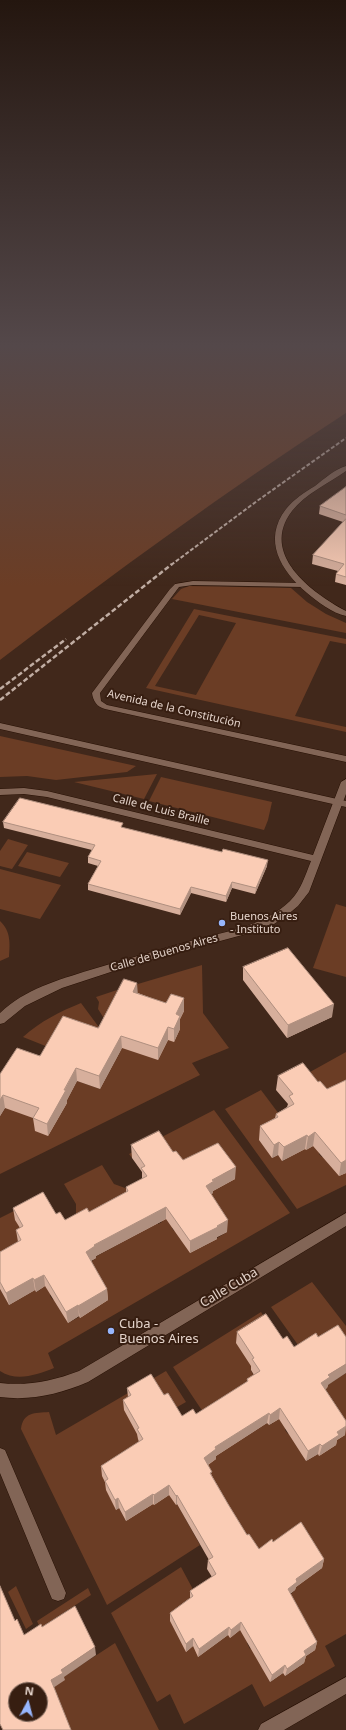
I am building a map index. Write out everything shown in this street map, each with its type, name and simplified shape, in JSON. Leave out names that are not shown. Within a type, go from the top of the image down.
[{"type":"street","points":[[346,468],[289,510],[279,529],[279,551],[290,572],[302,585],[328,606],[346,614]]},
{"type":"street","points":[[0,726],[342,803],[346,782]]},
{"type":"street","name":"Calle de Luis Braille","points":[[0,792],[24,791],[47,794],[316,859]]},
{"type":"street","name":"Calle de Buenos Aires","points":[[0,1020],[22,1002],[60,984],[148,956],[246,931],[265,924],[281,915],[298,900],[304,892],[316,859],[342,803]]},
{"type":"street","name":"Calle Cuba","points":[[0,1390],[29,1391],[55,1387],[83,1377],[346,1218]]},
{"type":"street","points":[[0,1455],[58,1593]]},
{"type":"street","points":[[267,1730],[346,1685]]},
{"type":"lane","name":"Avenida de la Constitución","points":[[302,585],[193,583],[177,585],[96,693],[96,699],[99,704],[105,707],[346,759]]},
{"type":"shaded area","points":[[0,425],[328,425],[171,533],[0,660]]},
{"type":"shaded area","points":[[189,586],[291,588],[307,602],[326,614],[346,623],[346,633],[172,599],[181,589]]},
{"type":"shaded area","points":[[194,609],[346,639],[346,644],[330,641],[295,716],[346,727],[346,732],[146,688]],"holes":[[[199,615],[236,623],[196,695],[155,686]]]},
{"type":"shaded area","points":[[0,736],[136,766],[127,772],[56,780],[27,776],[0,777]]},
{"type":"shaded area","points":[[157,774],[144,799],[74,782]]},
{"type":"shaded area","points":[[161,777],[272,802],[264,830],[149,801]]},
{"type":"shaded area","points":[[8,839],[28,845],[12,869],[0,866],[0,851]]},
{"type":"shaded area","points":[[27,852],[69,863],[60,877],[18,866]]},
{"type":"shaded area","points":[[0,869],[61,885],[40,919],[0,909]]},
{"type":"shaded area","points":[[336,904],[346,907],[346,977],[313,968]]},
{"type":"shaded area","points":[[0,921],[8,933],[10,947],[9,957],[0,961]]},
{"type":"shaded area","points":[[202,965],[203,1013],[229,1048],[192,1063],[200,1075],[0,1174],[0,1116],[8,1104],[66,1102],[77,1081],[100,1089],[122,1048],[121,989]]},
{"type":"shaded area","points":[[117,990],[120,992],[105,1020],[98,1009],[99,1002],[96,997]]},
{"type":"shaded area","points":[[81,1003],[101,1030],[48,1047],[23,1037],[50,1017]]},
{"type":"shaded area","points":[[346,1052],[346,1093],[336,1099],[301,1077]]},
{"type":"shaded area","points":[[261,1090],[285,1122],[272,1158],[278,1155],[283,1161],[310,1144],[320,1149],[319,1154],[322,1157],[324,1156],[346,1172],[346,1185],[297,1209],[225,1109]]},
{"type":"shaded area","points":[[214,1110],[290,1213],[48,1353],[54,1368],[33,1375],[20,1377],[0,1371],[0,1289],[9,1305],[35,1290],[36,1292],[40,1290],[42,1284],[52,1291],[50,1296],[53,1300],[56,1298],[68,1323],[97,1307],[86,1259],[92,1261],[96,1258],[95,1257],[157,1223],[162,1222],[163,1216],[173,1223],[172,1228],[174,1231],[176,1230],[202,1247],[227,1232],[195,1167],[132,1158],[129,1154]]},
{"type":"shaded area","points":[[102,1165],[114,1184],[139,1193],[76,1227],[76,1204],[64,1184]]},
{"type":"shaded area","points":[[40,1198],[25,1238],[0,1265],[0,1218]]},
{"type":"shaded area","points":[[312,1282],[346,1326],[346,1351],[303,1352],[271,1307]]},
{"type":"shaded area","points":[[261,1312],[285,1347],[251,1370],[253,1374],[258,1375],[203,1412],[173,1367]]},
{"type":"shaded area","points":[[166,1371],[186,1402],[172,1410],[139,1438],[140,1444],[109,1488],[117,1509],[119,1508],[126,1521],[160,1495],[174,1495],[176,1505],[177,1504],[200,1545],[107,1605],[21,1429],[22,1423],[30,1414],[49,1412],[56,1435]]},
{"type":"shaded area","points":[[346,1373],[346,1634],[325,1646],[335,1666],[264,1707],[252,1684],[184,1724],[170,1694],[157,1702],[111,1613],[181,1567],[196,1595],[186,1651],[193,1646],[199,1656],[228,1635],[230,1637],[236,1627],[249,1636],[247,1643],[250,1649],[252,1647],[270,1682],[283,1673],[285,1676],[304,1663],[302,1659],[315,1649],[285,1592],[291,1594],[295,1590],[294,1588],[322,1568],[264,1558],[199,1474],[214,1457],[267,1423],[269,1425],[273,1423],[276,1413],[286,1424],[285,1430],[288,1434],[290,1433],[306,1461],[318,1454],[320,1456],[320,1402],[326,1386]]},
{"type":"shaded area","points":[[16,1586],[33,1624],[26,1629],[8,1592]]},
{"type":"shaded area","points":[[88,1588],[91,1595],[40,1628],[37,1621]]},
{"type":"shaded area","points":[[115,1643],[159,1730],[70,1730],[53,1700],[53,1682]]},
{"type":"building","points":[[346,487],[346,515],[320,506]]},
{"type":"building","points":[[346,519],[346,577],[336,574],[344,564],[313,555]]},
{"type":"building","points":[[20,798],[123,823],[121,827],[222,852],[223,849],[268,860],[256,888],[232,882],[226,896],[191,887],[180,909],[88,884],[101,861],[88,857],[95,845],[3,822]]},
{"type":"building","points":[[288,948],[334,1004],[288,1025],[243,967]]},
{"type":"building","points":[[124,979],[137,983],[133,992],[166,1003],[171,994],[184,998],[176,1014],[180,1016],[174,1029],[168,1027],[158,1048],[121,1036],[99,1076],[76,1068],[64,1090],[66,1090],[47,1124],[33,1118],[39,1108],[3,1095],[0,1100],[0,1074],[17,1048],[40,1056],[63,1016],[98,1028]]},
{"type":"building","points":[[303,1063],[318,1082],[320,1081],[327,1089],[346,1080],[346,1160],[341,1163],[315,1132],[308,1137],[307,1135],[284,1147],[279,1142],[274,1145],[260,1126],[278,1117],[276,1114],[294,1104],[289,1096],[293,1094],[278,1076]]},
{"type":"building","points":[[159,1131],[173,1152],[176,1151],[183,1160],[218,1143],[236,1167],[212,1180],[214,1181],[206,1186],[228,1220],[217,1226],[218,1227],[190,1241],[166,1207],[94,1245],[95,1246],[86,1252],[107,1289],[66,1312],[44,1275],[34,1280],[33,1278],[6,1293],[0,1282],[0,1252],[21,1240],[16,1230],[23,1226],[13,1208],[43,1192],[56,1214],[60,1212],[65,1220],[87,1208],[89,1212],[128,1191],[126,1187],[147,1176],[141,1168],[145,1166],[131,1145]]},
{"type":"building","points":[[266,1314],[283,1339],[287,1336],[294,1347],[316,1333],[318,1337],[338,1325],[346,1337],[346,1364],[328,1375],[330,1377],[321,1383],[346,1421],[346,1426],[337,1432],[339,1435],[322,1446],[320,1444],[308,1451],[280,1408],[270,1415],[269,1413],[215,1447],[216,1449],[204,1458],[212,1472],[210,1473],[228,1504],[247,1535],[249,1534],[259,1549],[272,1539],[273,1542],[301,1522],[324,1559],[296,1579],[297,1582],[288,1589],[317,1642],[304,1651],[306,1655],[287,1669],[285,1665],[272,1675],[241,1622],[231,1630],[229,1627],[199,1649],[193,1638],[186,1644],[170,1613],[193,1596],[190,1591],[216,1574],[208,1560],[213,1557],[177,1495],[176,1496],[169,1485],[125,1512],[118,1498],[115,1500],[105,1481],[108,1479],[101,1466],[143,1439],[137,1429],[139,1428],[123,1400],[131,1395],[127,1388],[151,1374],[164,1395],[168,1393],[182,1416],[193,1409],[196,1414],[248,1381],[247,1379],[260,1371],[252,1359],[254,1358],[237,1332]]},
{"type":"building","points":[[0,1586],[15,1621],[17,1619],[24,1635],[41,1624],[42,1627],[75,1606],[95,1647],[61,1670],[63,1673],[51,1680],[71,1730],[3,1730],[0,1724]]},
{"type":"railway","points":[[171,565],[257,501],[346,438]]},
{"type":"railway","points":[[0,700],[172,564]]},
{"type":"railway","points":[[0,689],[66,639]]},
{"type":"place","name":"Buenos Aires - Instituto","points":[[222,923]]},
{"type":"place","name":"Cuba - Buenos Aires","points":[[111,1331]]}]
